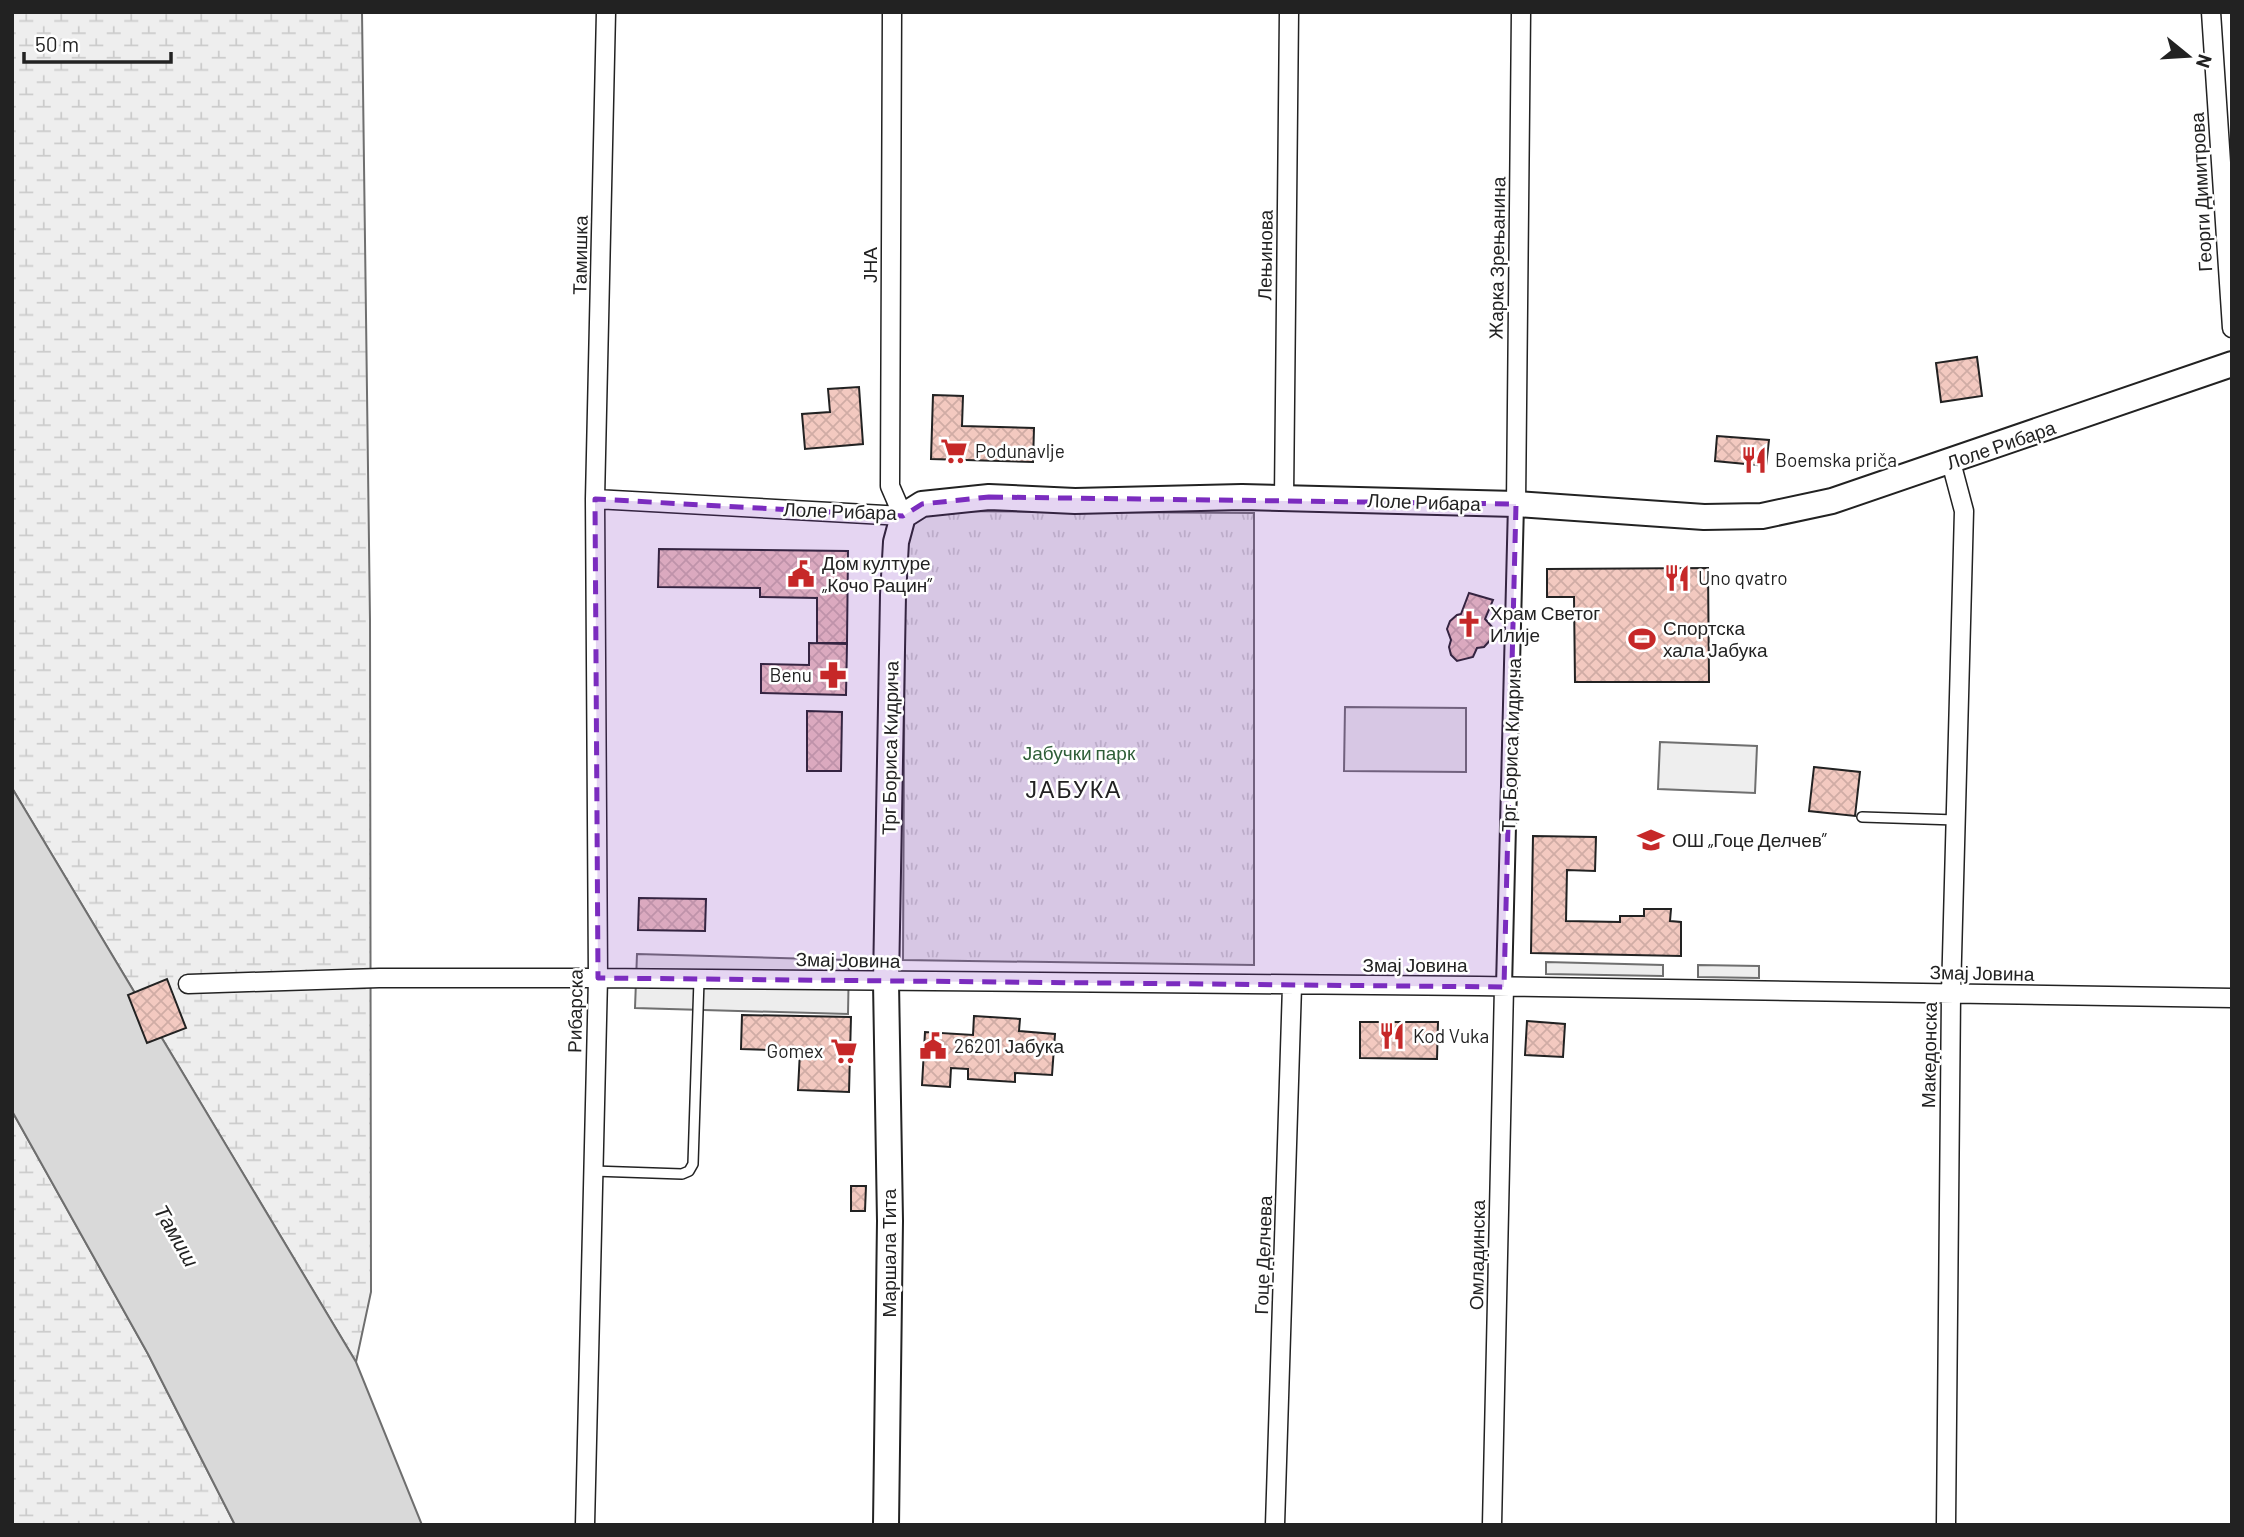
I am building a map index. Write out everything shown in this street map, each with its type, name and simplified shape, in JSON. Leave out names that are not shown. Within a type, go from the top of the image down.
[{"type":"main road","name":"Лоле Рибара","points":[[903,516],[922,504],[989,497],[1076,501],[1284,498],[1516,504],[1704,517],[1762,516],[1832,501],[2232,364]]},
{"type":"main road","name":"Трг Бориса Кидрича","points":[[886,982],[893,595],[895,542],[903,516]]},
{"type":"main road","name":"Маршала Тита","points":[[886,982],[890,1221],[886,1525]]},
{"type":"street","name":"Тамишка","points":[[595,499],[606,12]]},
{"type":"street","name":"ЈНА","points":[[892,12],[890,486],[903,516]]},
{"type":"street","name":"Лењинова","points":[[1284,498],[1289,12]]},
{"type":"street","name":"Жарка Зрењанина","points":[[1516,504],[1521,12]]},
{"type":"street","name":"Георги Димитрова","points":[[2211,12],[2232,328]]},
{"type":"street","name":"Македонска","points":[[1946,1525],[1951,994],[1964,511],[1951,462]]},
{"type":"street","name":"Лоле Рибара","points":[[595,499],[903,516]]},
{"type":"street","name":"Рибарска","points":[[585,1525],[598,978],[595,499]]},
{"type":"street","name":"Трг Бориса Кидрича","points":[[1504,987],[1516,504]]},
{"type":"street","name":"Змај Јовина","points":[[188,984],[379,978],[598,978],[2232,998]]},
{"type":"street","name":"Гоце Делчева","points":[[1275,1525],[1292,986]]},
{"type":"street","name":"Омладинска","points":[[1492,1525],[1504,987]]},
{"type":"lane","points":[[1862,817],[1956,820]]},
{"type":"lane","points":[[593,1171],[682,1174],[689,1171],[693,1164],[699,980]]},
{"type":"highlighted area","points":[[989,497],[1516,504],[1504,987],[598,978],[595,499],[903,516],[922,504]]},
{"type":"green space","points":[[12,12],[362,12],[370,620],[371,1292],[356,1362],[12,788]]},
{"type":"green space","name":"Јабучки парк","points":[[935,511],[1254,513],[1254,965],[903,960],[905,545],[914,523]]},
{"type":"green space","points":[[1345,707],[1466,708],[1466,772],[1344,771]]},
{"type":"green space","points":[[1660,742],[1757,746],[1755,793],[1658,789]]},
{"type":"green space","points":[[12,1111],[148,1354],[235,1525],[12,1525]]},
{"type":"shaded area","points":[[637,954],[849,960],[848,1014],[635,1008]]},
{"type":"shaded area","points":[[1546,962],[1663,965],[1663,976],[1546,974]]},
{"type":"shaded area","points":[[1698,965],[1759,966],[1759,978],[1698,977]]},
{"type":"water","name":"Тамиш","points":[[12,788],[356,1362],[422,1525],[235,1525],[148,1354],[12,1111]]},
{"type":"building","points":[[1977,357],[1982,396],[1941,402],[1936,363]]},
{"type":"building","points":[[859,387],[863,444],[805,449],[802,414],[830,412],[828,389]]},
{"type":"building","points":[[933,395],[963,396],[962,426],[1034,428],[1033,462],[931,459]]},
{"type":"building","points":[[1717,436],[1769,440],[1766,466],[1715,461]]},
{"type":"building","points":[[659,549],[848,551],[847,643],[817,643],[817,598],[760,597],[760,588],[658,587]]},
{"type":"building","name":"Спортска хала Јабука","points":[[1708,568],[1709,682],[1575,682],[1574,597],[1547,597],[1547,569]]},
{"type":"building","name":"Храм Светог Илије","points":[[1469,593],[1493,600],[1485,619],[1493,628],[1493,637],[1484,647],[1477,648],[1473,657],[1457,661],[1451,655],[1451,640],[1447,629],[1450,621],[1461,614]]},
{"type":"building","points":[[809,643],[847,644],[846,695],[761,693],[761,664],[809,665]]},
{"type":"building","points":[[807,711],[842,712],[841,771],[807,771]]},
{"type":"building","points":[[1814,767],[1860,772],[1855,816],[1809,811]]},
{"type":"building","points":[[1533,836],[1596,837],[1595,871],[1567,870],[1566,921],[1620,922],[1620,916],[1644,916],[1644,909],[1671,909],[1670,921],[1681,922],[1681,956],[1531,953]]},
{"type":"building","points":[[639,898],[706,899],[705,931],[638,930]]},
{"type":"building","points":[[167,979],[186,1028],[147,1043],[128,995]]},
{"type":"building","points":[[742,1015],[851,1017],[849,1092],[798,1090],[800,1051],[741,1049]]},
{"type":"building","points":[[974,1016],[1020,1019],[1019,1031],[1055,1034],[1052,1075],[1015,1073],[1015,1082],[968,1079],[968,1069],[951,1068],[950,1087],[922,1085],[925,1032],[973,1035]]},
{"type":"building","points":[[1527,1021],[1565,1024],[1563,1057],[1525,1055]]},
{"type":"building","points":[[1360,1022],[1438,1022],[1437,1059],[1360,1058]]},
{"type":"building","points":[[851,1186],[866,1186],[865,1211],[851,1211]]},
{"type":"place","name":"Podunavlje","points":[[954,451]]},
{"type":"place","name":"Boemska priča","points":[[1754,460]]},
{"type":"place","name":"Дом културе „Кочо Рацин”","points":[[801,574]]},
{"type":"place","name":"Uno qvatro","points":[[1677,578]]},
{"type":"place","name":"Храм Светог Илије","points":[[1469,624]]},
{"type":"place","name":"Спортска хала Јабука","points":[[1642,639]]},
{"type":"place","name":"Benu","points":[[833,675]]},
{"type":"place","name":"ОШ „Гоце Делчев”","points":[[1651,840]]},
{"type":"place","name":"Kod Vuka","points":[[1392,1036]]},
{"type":"place","name":"26201 Јабука","points":[[933,1046]]},
{"type":"place","name":"Gomex","points":[[844,1051]]},
{"type":"district","name":"ЈАБУКА","points":[[1074,790]]}]
